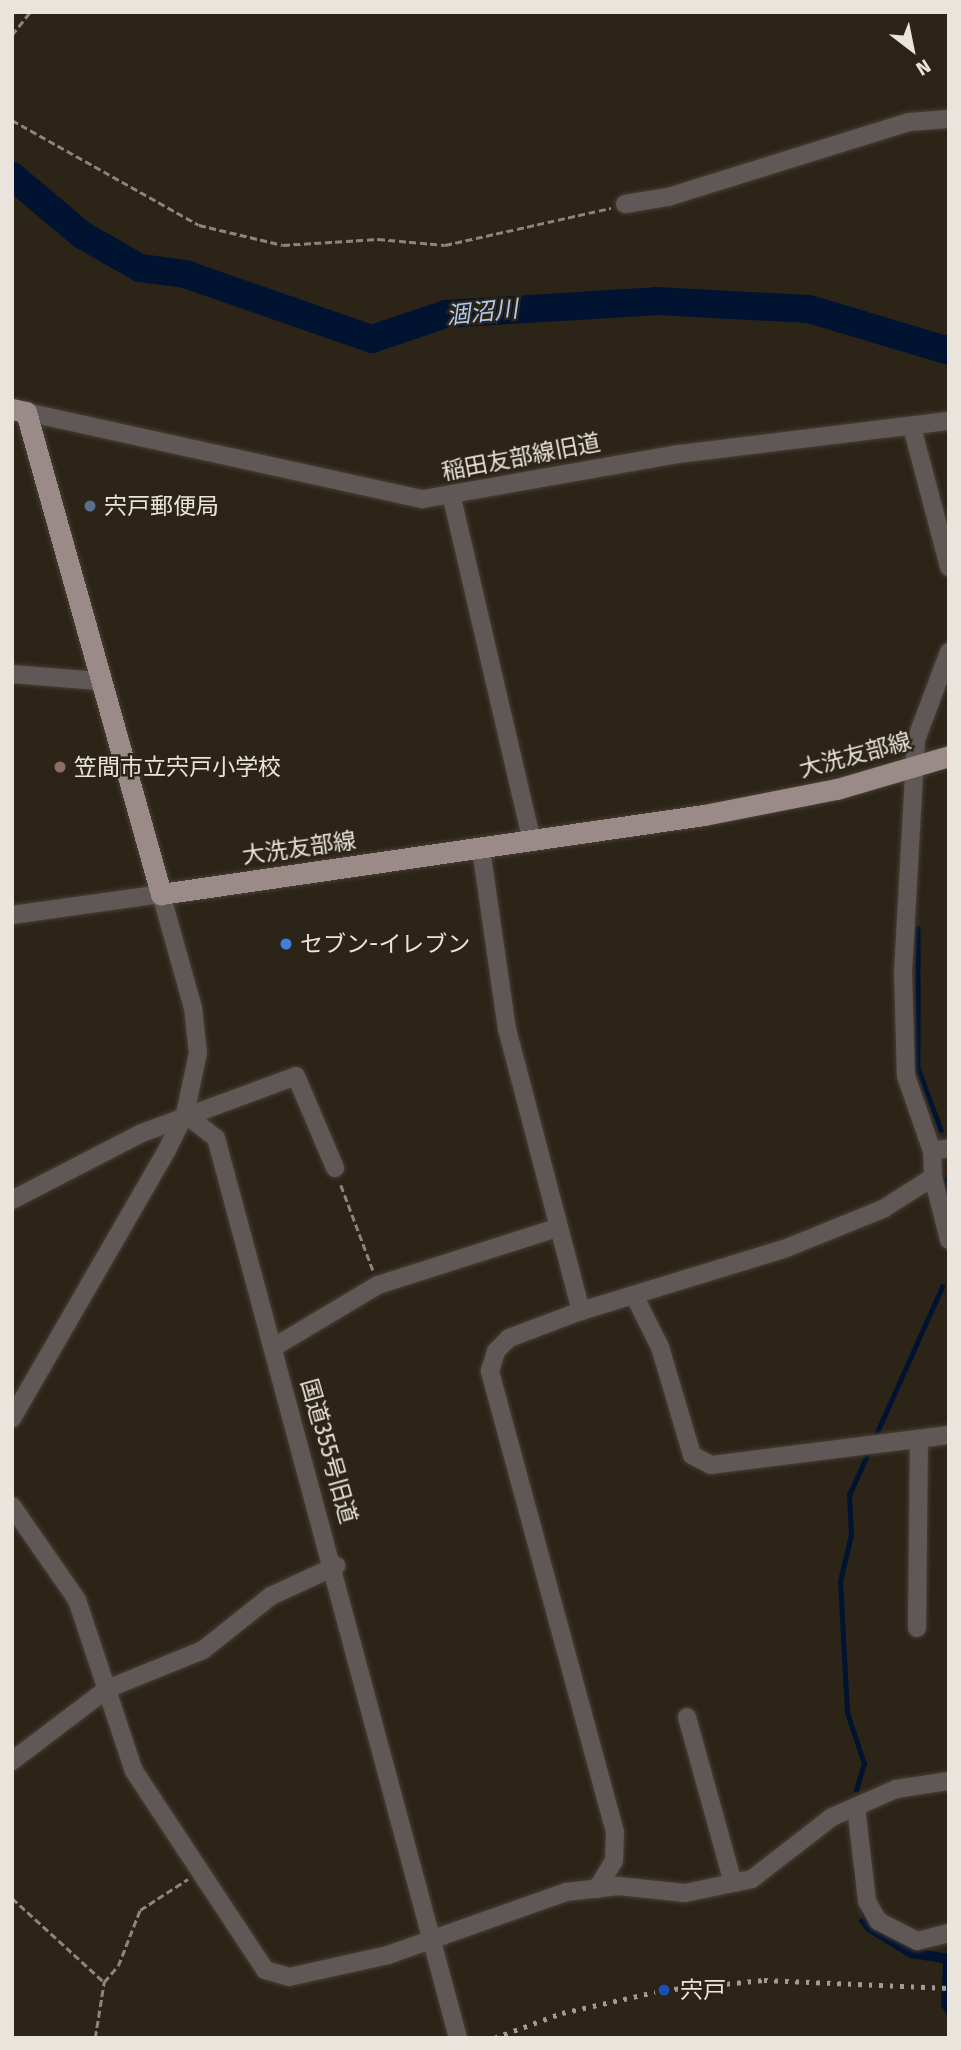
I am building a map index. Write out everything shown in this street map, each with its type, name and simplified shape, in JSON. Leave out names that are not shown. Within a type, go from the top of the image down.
[{"type":"main road","points":[[19,411],[161,894]]},
{"type":"main road","name":"大洗友部線","points":[[161,894],[481,849],[784,801],[914,768],[949,756]]},
{"type":"street","points":[[625,204],[668,197],[909,122],[949,119]]},
{"type":"street","name":"稲田友部線旧道","points":[[19,411],[397,497],[452,498],[679,454],[949,421]]},
{"type":"street","points":[[912,427],[949,567]]},
{"type":"street","points":[[452,498],[532,841]]},
{"type":"street","points":[[949,652],[916,740],[904,957],[906,1076],[940,1150],[933,1177],[949,1240]]},
{"type":"street","points":[[12,674],[98,681]]},
{"type":"street","points":[[481,849],[497,979],[557,1228],[581,1311]]},
{"type":"street","points":[[12,915],[161,894],[198,1031],[185,1114],[12,1418]]},
{"type":"street","points":[[12,1200],[185,1114],[296,1076],[335,1168]]},
{"type":"street","name":"国道355号旧道","points":[[185,1114],[216,1138],[336,1566],[430,1941],[458,2038]]},
{"type":"street","points":[[597,1889],[614,1861],[615,1832],[490,1371],[509,1338],[581,1311],[784,1249],[883,1209],[933,1177]]},
{"type":"street","points":[[274,1347],[378,1285],[557,1228]]},
{"type":"street","points":[[634,1294],[660,1347],[692,1455],[711,1465],[949,1435]]},
{"type":"street","points":[[917,1628],[919,1438]]},
{"type":"street","points":[[12,1506],[77,1600],[134,1771],[265,1970],[289,1977],[430,1941],[566,1892],[597,1889],[685,1893],[752,1879],[856,1807],[896,1789],[949,1782]]},
{"type":"street","points":[[12,1761],[107,1689],[203,1650],[271,1596],[336,1566]]},
{"type":"street","points":[[687,1717],[733,1883]]},
{"type":"street","points":[[856,1807],[867,1901],[878,1921],[917,1941],[949,1933]]},
{"type":"path","points":[[12,35],[30,12]]},
{"type":"path","points":[[12,120],[199,225],[283,245],[378,239],[444,245],[625,204]]},
{"type":"path","points":[[335,1168],[378,1285]]},
{"type":"path","points":[[95,2038],[104,1982],[118,1966],[140,1910],[199,1872]]},
{"type":"path","points":[[12,1898],[104,1982]]},
{"type":"water","points":[[869,1915],[914,1948],[949,1954],[949,2018],[941,2006],[943,1963],[910,1958],[866,1931],[858,1920]]},
{"type":"waterway","name":"涸沼川","points":[[12,176],[82,235],[140,268],[185,274],[372,339],[446,314],[656,301],[809,309],[949,351]]},
{"type":"waterway","points":[[918,928],[918,1068],[941,1130]]},
{"type":"waterway","points":[[945,1179],[949,1198]]},
{"type":"waterway","points":[[874,1439],[942,1287]]},
{"type":"waterway","points":[[856,1790],[864,1764],[847,1713],[840,1581],[851,1535],[849,1495],[869,1451]]},
{"type":"waterway","points":[[855,1871],[866,1920]]},
{"type":"railway","points":[[494,2038],[562,2013],[664,1990],[764,1980],[949,1988]]},
{"type":"place","name":"宍戸郵便局","points":[[90,506]]},
{"type":"place","name":"笠間市立宍戸小学校","points":[[60,767]]},
{"type":"place","name":"セブン-イレブン","points":[[286,944]]},
{"type":"place","name":"宍戸","points":[[664,1990]]}]
